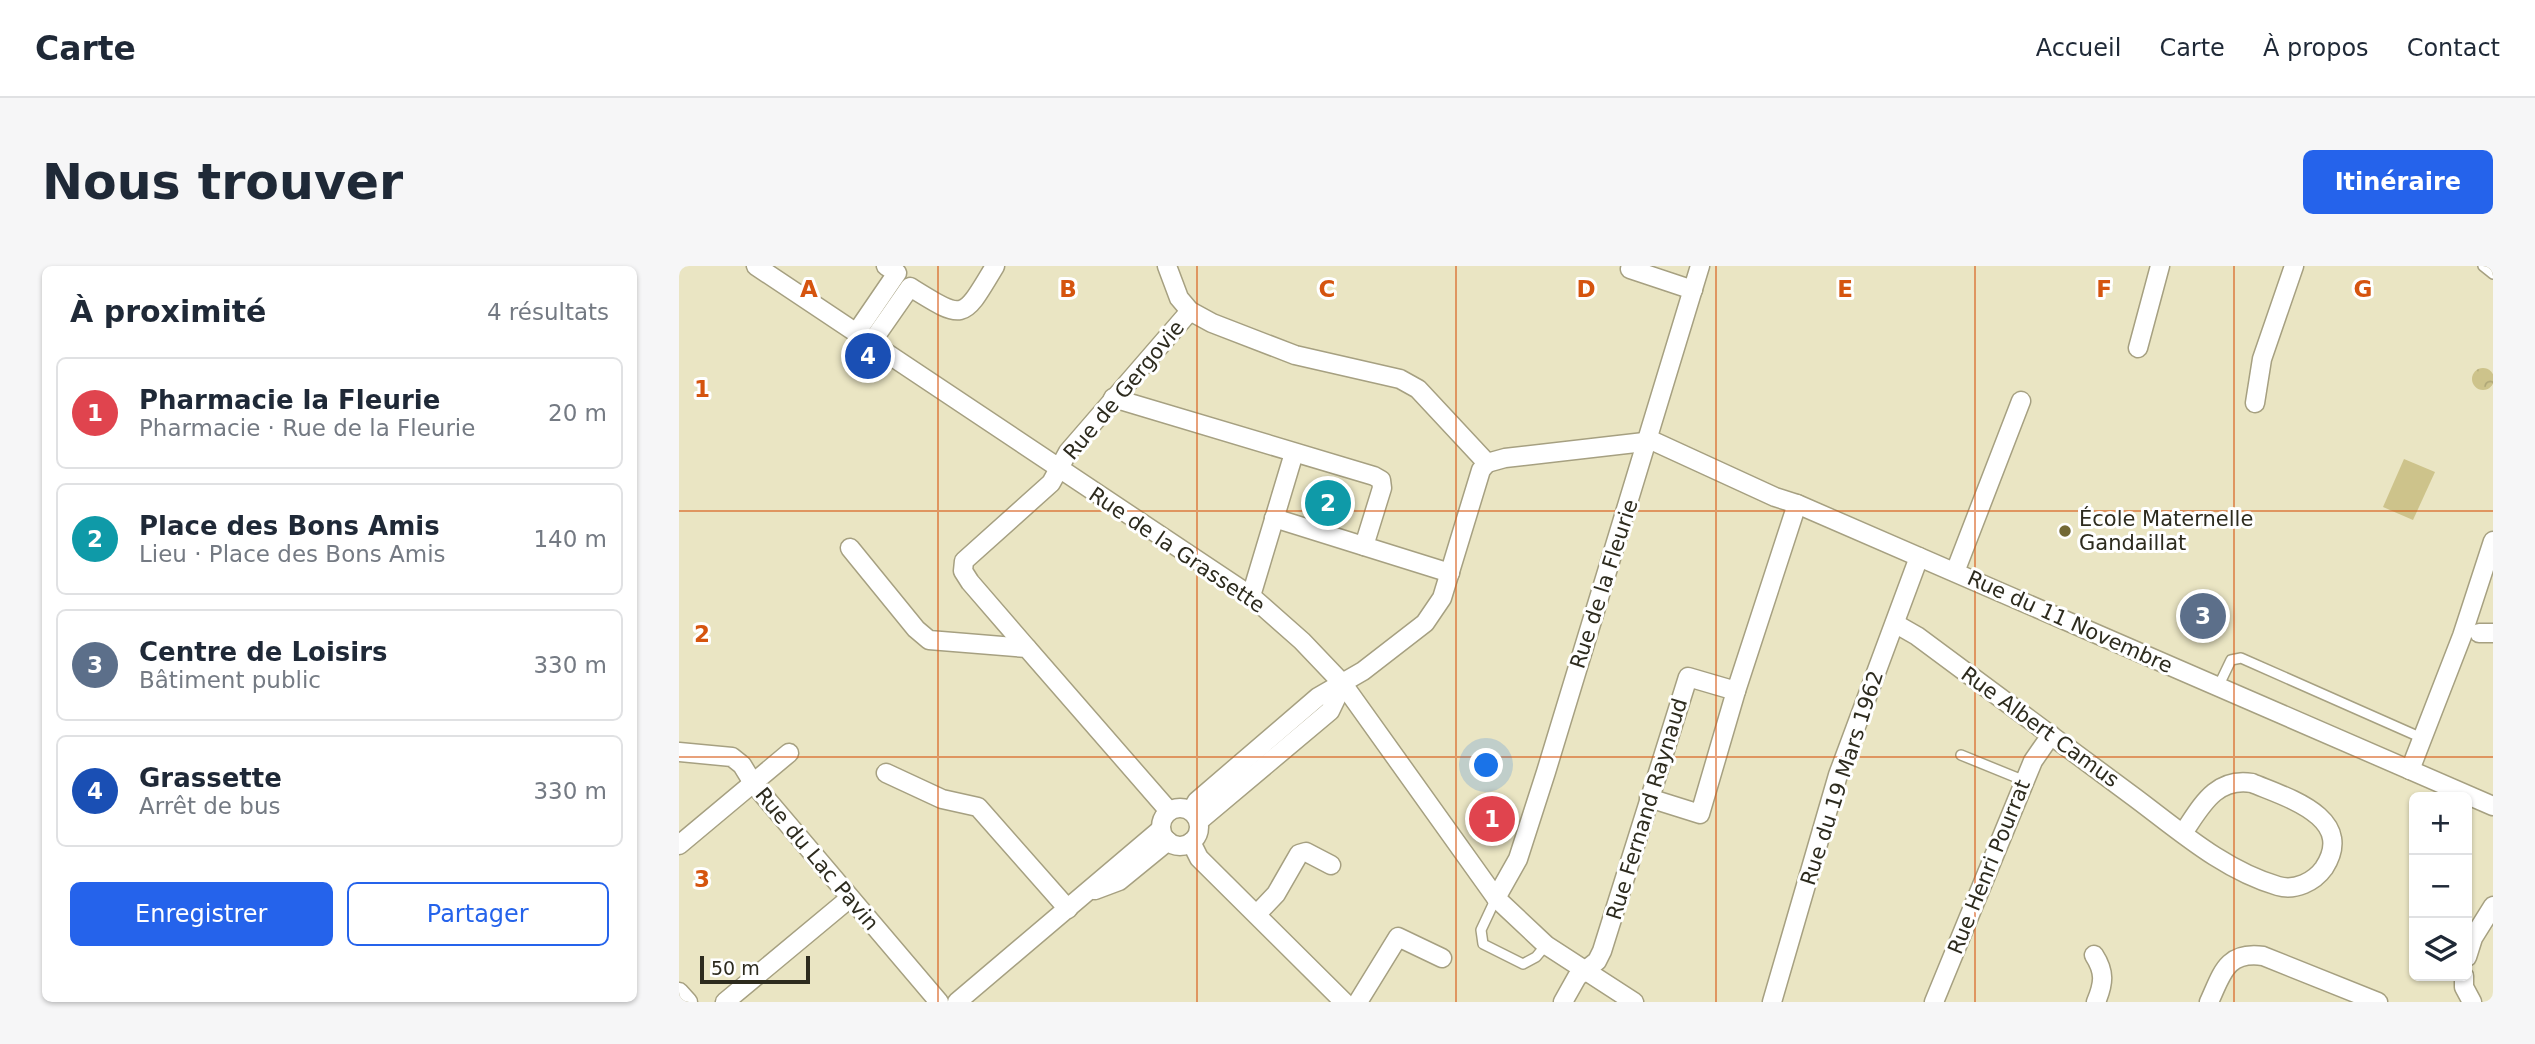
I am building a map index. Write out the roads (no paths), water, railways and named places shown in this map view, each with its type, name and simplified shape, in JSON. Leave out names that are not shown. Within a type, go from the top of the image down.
[{"type":"street","name":"Rue de la Grassette","points":[[756,266],[1251,596],[1302,640],[1343,684],[1496,898],[1546,945],[1634,1002]]},
{"type":"street","points":[[863,338],[891,269],[910,287],[947,310],[961,312],[971,306],[995,266]]},
{"type":"street","points":[[1167,266],[1179,298],[1190,311],[1212,323],[1295,355],[1400,379],[1418,389],[1487,463]]},
{"type":"street","name":"Rue de la Fleurie","points":[[1496,898],[1518,859],[1612,563],[1700,266]]},
{"type":"street","points":[[2138,348],[2160,266]]},
{"type":"street","points":[[2255,403],[2259,369],[2294,266]]},
{"type":"street","points":[[1630,269],[1693,290]]},
{"type":"street","points":[[863,338],[910,287]]},
{"type":"street","name":"Rue de Gergovie","points":[[1027,648],[970,582],[963,571],[964,561],[1051,483],[1068,453],[1190,311]]},
{"type":"street","points":[[1113,398],[1381,480],[1382,488],[1364,546]]},
{"type":"street","points":[[1955,572],[2021,401]]},
{"type":"street","points":[[1195,816],[1180,807],[1169,811],[1163,819],[1165,835],[1179,846],[1191,842],[1198,833],[1195,816],[1197,801],[1318,697],[1343,684],[1425,623],[1442,598],[1481,470],[1487,463],[1505,458],[1647,440]]},
{"type":"street","name":"Rue du 11 Novembre","points":[[1647,440],[2493,806]]},
{"type":"street","points":[[1251,596],[1294,453]]},
{"type":"street","points":[[1649,798],[1700,814],[1797,503]]},
{"type":"street","points":[[1274,519],[1450,573]]},
{"type":"street","points":[[2410,770],[2462,636],[2493,541]]},
{"type":"street","points":[[850,548],[916,629],[929,640],[1027,648],[1169,811]]},
{"type":"street","name":"Rue du 19 Mars 1962","points":[[1772,1002],[1838,775],[1919,557]]},
{"type":"street","name":"Rue Albert Camus","points":[[1896,624],[2210,853],[2279,886],[2303,885],[2312,879],[2321,872],[2331,851],[2328,829],[2319,813],[2252,783],[2240,781],[2220,786],[2211,793],[2183,833]]},
{"type":"street","name":"Rue Fernand Raynaud","points":[[1563,1002],[1577,977],[1597,961],[1607,938],[1688,677],[1737,691]]},
{"type":"street","name":"Rue Henri Pourrat","points":[[1934,1002],[2033,761],[2051,736]]},
{"type":"street","name":"Rue du Lac Pavin","points":[[679,752],[732,757],[742,765],[753,783],[939,1002]]},
{"type":"street","points":[[679,845],[789,753]]},
{"type":"street","points":[[886,773],[942,799],[978,807],[1068,909]]},
{"type":"street","points":[[957,1002],[1086,894],[1107,873],[1165,835]]},
{"type":"street","points":[[1191,842],[1199,858],[1344,1002]]},
{"type":"street","points":[[1257,914],[1276,894],[1299,854],[1306,852],[1331,865]]},
{"type":"street","points":[[725,1002],[850,898]]},
{"type":"street","points":[[2472,940],[2493,906]]},
{"type":"street","points":[[1358,1002],[1398,937],[1442,958]]},
{"type":"street","points":[[2209,1002],[2232,960],[2247,954],[2263,956],[2378,1002]]},
{"type":"street","points":[[2094,955],[2103,970],[2102,988],[2096,1002]]},
{"type":"street","points":[[2464,981],[2464,987],[2472,1002]]},
{"type":"street","points":[[679,992],[688,1002]]},
{"type":"lane","points":[[2483,266],[2493,274]]},
{"type":"lane","points":[[2218,687],[2231,660],[2241,658],[2422,738]]},
{"type":"lane","points":[[1961,755],[2025,781]]},
{"type":"lane","points":[[1496,898],[1480,935],[1483,944],[1523,964],[1536,957],[1546,945]]},
{"type":"place","name":"Grassette","points":[[868,356]]},
{"type":"place","name":"Place des Bons Amis","points":[[1328,503]]},
{"type":"place","name":"École Maternelle Gandaillat","points":[[2065,531]]},
{"type":"place","name":"Centre de Loisirs","points":[[2203,616]]},
{"type":"place","name":"Pharmacie la Fleurie","points":[[1492,819]]}]
